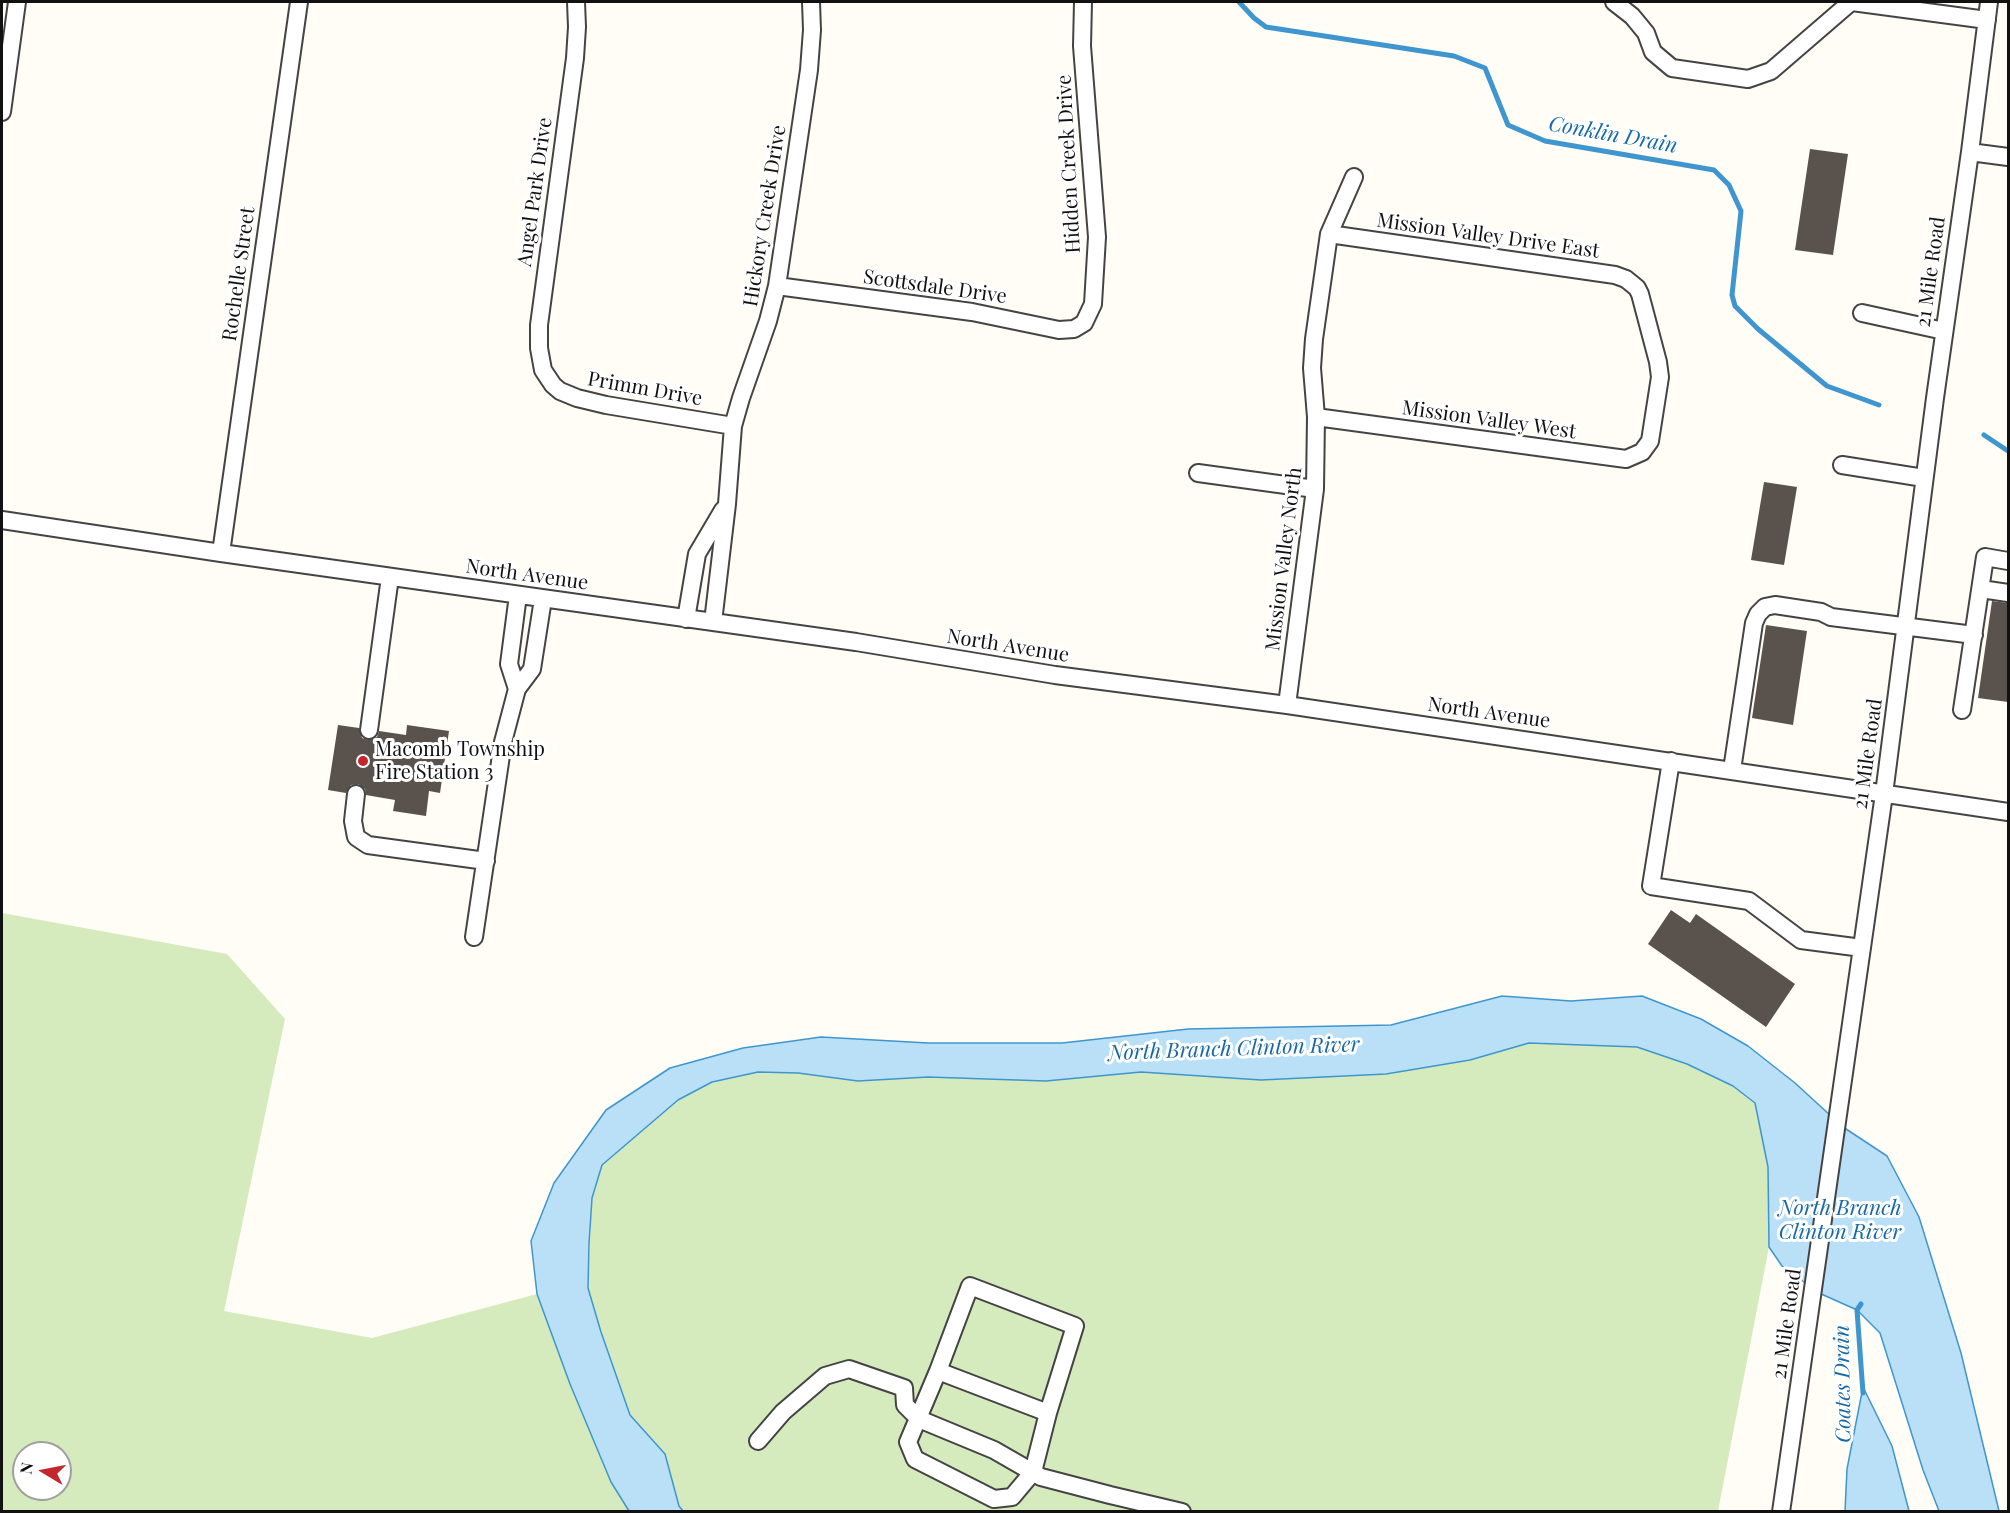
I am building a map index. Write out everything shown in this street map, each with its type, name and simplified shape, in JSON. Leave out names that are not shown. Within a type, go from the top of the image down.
[{"type":"street","points":[[2,112],[17,2]]},
{"type":"street","name":"Rochelle Street","points":[[221,553],[299,2]]},
{"type":"street","name":"Angel Park Drive","points":[[553,385],[547,379],[540,359],[539,325],[574,58],[577,27],[576,2]]},
{"type":"street","name":"Hickory Creek Drive","points":[[713,622],[727,504],[733,426],[768,321],[777,286],[809,70],[812,30],[811,2]]},
{"type":"street","name":"Hidden Creek Drive","points":[[1083,2],[1082,46],[1097,237],[1093,304],[1084,323]]},
{"type":"street","points":[[1614,2],[1632,16],[1646,33],[1653,52],[1672,68],[1748,78],[1771,71],[1852,2],[1987,20]]},
{"type":"street","name":"21 Mile Road","points":[[1781,1512],[1884,794],[1924,478],[1989,2]]},
{"type":"street","points":[[1970,152],[2008,157]]},
{"type":"street","name":"Mission Valley North","points":[[1287,705],[1315,489],[1316,417],[1312,355],[1329,234],[1354,177]]},
{"type":"street","name":"Mission Valley Drive East","points":[[1329,234],[1615,275],[1626,279],[1637,288],[1659,369],[1659,385],[1650,441]]},
{"type":"street","name":"Scottsdale Drive","points":[[777,286],[972,312],[1059,330],[1074,329],[1084,323]]},
{"type":"street","points":[[1862,313],[1944,331]]},
{"type":"street","name":"Primm Drive","points":[[553,385],[567,395],[590,402],[733,426]]},
{"type":"street","name":"Mission Valley West","points":[[1316,417],[1619,459],[1636,456],[1646,448],[1650,441]]},
{"type":"street","points":[[1842,465],[1924,478]]},
{"type":"street","points":[[1198,473],[1315,489]]},
{"type":"street","name":"Hickory Creek Drive","points":[[686,619],[698,554],[727,504]]},
{"type":"street","name":"North Avenue","points":[[2,520],[856,642],[1055,675],[1287,705],[2008,812]]},
{"type":"street","points":[[1962,710],[1985,557],[2008,561]]},
{"type":"street","points":[[369,730],[390,577]]},
{"type":"street","points":[[1980,589],[2008,593]]},
{"type":"street","points":[[518,595],[509,664],[518,689]]},
{"type":"street","points":[[474,938],[503,742],[518,689],[532,669],[543,599]]},
{"type":"street","points":[[1732,770],[1754,623],[1758,614],[1765,607],[1775,606],[1821,612],[1831,617],[1974,635]]},
{"type":"street","points":[[1671,761],[1651,886],[1749,901],[1801,940],[1862,948]]},
{"type":"street","points":[[356,794],[353,821],[356,837],[368,845],[486,861]]},
{"type":"street","points":[[970,1286],[1075,1326],[1048,1413],[1033,1472],[1012,1497],[994,1499],[915,1459],[908,1442],[938,1371],[970,1286]]},
{"type":"street","points":[[758,1441],[783,1412],[825,1376],[849,1369],[904,1388],[905,1405],[919,1419],[994,1450],[1041,1477],[1110,1496],[1182,1512]]},
{"type":"street","points":[[938,1371],[1048,1413]]},
{"type":"green space","points":[[2,913],[227,954],[285,1019],[224,1311],[372,1338],[537,1294],[588,1288],[592,1198],[602,1165],[678,1100],[712,1082],[758,1072],[798,1073],[858,1081],[928,1077],[1046,1081],[1141,1072],[1261,1080],[1386,1074],[1470,1060],[1529,1043],[1637,1047],[1687,1064],[1733,1086],[1755,1104],[1768,1167],[1769,1247],[1718,1511],[2,1511]]},
{"type":"water","name":"North Branch Clinton River","points":[[1502,996],[1571,1001],[1642,996],[1701,1019],[1748,1046],[1795,1083],[1843,1127],[1887,1156],[1919,1217],[1961,1353],[1999,1511],[1939,1511],[1923,1470],[1880,1333],[1857,1310],[1819,1293],[1782,1266],[1769,1247],[1768,1167],[1755,1103],[1733,1086],[1687,1064],[1637,1047],[1529,1043],[1470,1060],[1386,1074],[1261,1080],[1141,1072],[1046,1081],[928,1077],[858,1081],[798,1073],[758,1072],[712,1082],[678,1100],[602,1165],[592,1198],[588,1288],[630,1415],[665,1454],[679,1506],[683,1511],[629,1511],[611,1482],[570,1384],[537,1294],[531,1241],[554,1183],[606,1110],[670,1068],[743,1048],[821,1037],[928,1043],[1062,1043],[1188,1029],[1391,1025]]},
{"type":"water","points":[[1863,1387],[1892,1446],[1909,1511],[1845,1511],[1847,1469]]},
{"type":"building","points":[[1810,149],[1848,154],[1833,255],[1795,250]]},
{"type":"building","points":[[1764,482],[1797,487],[1784,565],[1751,560]]},
{"type":"building","points":[[1992,601],[2008,603],[2008,702],[1978,698]]},
{"type":"building","points":[[1766,625],[1807,631],[1793,725],[1752,718]]},
{"type":"building","points":[[338,725],[359,728],[362,738],[368,740],[377,737],[379,731],[406,735],[407,725],[449,731],[440,793],[429,791],[426,816],[393,811],[395,800],[366,795],[365,789],[358,784],[351,785],[346,793],[328,790]]},
{"type":"building","points":[[1671,910],[1690,923],[1696,914],[1795,984],[1766,1027],[1648,944]]},
{"type":"waterway","name":"Conklin Drain","points":[[1239,2],[1266,27],[1454,56],[1485,68],[1508,125],[1545,141],[1714,170],[1729,185],[1741,211],[1732,295],[1735,306],[1758,329],[1827,386],[1879,405]]},
{"type":"waterway","name":"Conklin Drain","points":[[1984,435],[2008,451]]},
{"type":"waterway","name":"Coates Drain","points":[[1861,1304],[1857,1310],[1863,1393]]},
{"type":"place","name":"Macomb Township Fire Station 3","points":[[363,761]]}]
